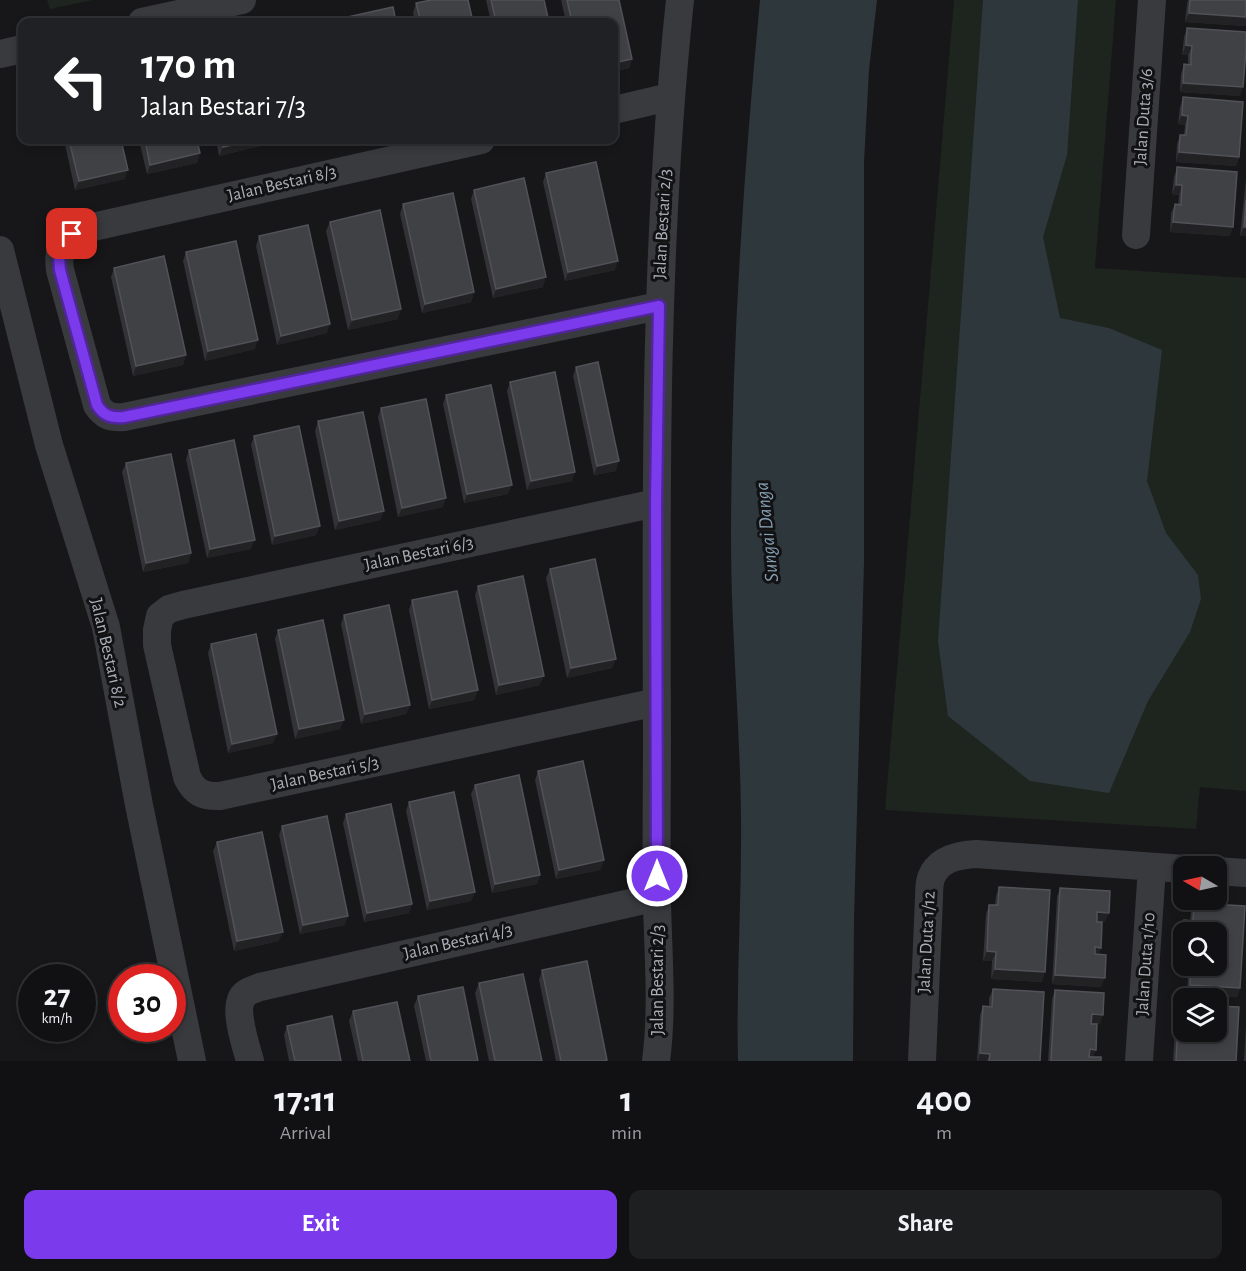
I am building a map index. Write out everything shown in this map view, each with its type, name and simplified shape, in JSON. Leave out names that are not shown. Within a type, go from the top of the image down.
[{"type":"street","points":[[160,18],[243,0]]},
{"type":"street","name":"Jalan Bestari 2/3","points":[[656,1061],[660,1029],[657,897],[656,503],[659,306],[669,97],[680,0]]},
{"type":"street","name":"Jalan Duta 3/6","points":[[1136,235],[1152,0]]},
{"type":"street","points":[[0,54],[18,50]]},
{"type":"street","points":[[618,109],[669,97]]},
{"type":"street","name":"Jalan Bestari 8/3","points":[[463,144],[84,229],[72,234],[62,245],[58,256],[60,270],[97,405],[103,414],[124,417],[659,306]]},
{"type":"street","name":"Jalan Bestari 8/2","points":[[0,250],[50,445],[106,627],[139,805],[192,1061]]},
{"type":"street","name":"Jalan Bestari 6/3","points":[[183,605],[656,503]]},
{"type":"street","name":"Jalan Bestari 5/3","points":[[183,605],[169,609],[160,616],[157,645],[187,777],[192,787],[209,797],[232,794],[657,702]]},
{"type":"street","name":"Jalan Duta 1/12","points":[[922,1061],[931,879],[941,863],[957,855],[976,854],[1173,868]]},
{"type":"street","name":"Jalan Duta 1/10","points":[[1139,1061],[1152,867]]},
{"type":"street","points":[[1227,872],[1246,873]]},
{"type":"street","name":"Jalan Bestari 4/3","points":[[250,1061],[241,1021],[241,999],[248,991],[657,897]]},
{"type":"shaded area","points":[[47,0],[93,0],[50,9]]},
{"type":"shaded area","points":[[954,0],[1116,0],[1095,268],[1246,278],[1246,791],[1200,787],[1196,829],[885,810]]},
{"type":"water","name":"Sungai Danga","points":[[760,0],[877,0],[869,70],[864,162],[864,563],[854,919],[853,1061],[738,1061],[741,816],[731,573],[733,403],[748,134]]},
{"type":"water","points":[[983,0],[1078,0],[1067,155],[1043,237],[1060,318],[1109,328],[1162,350],[1147,481],[1166,533],[1198,575],[1201,599],[1190,632],[1148,701],[1109,793],[1030,781],[948,716],[938,641]]},
{"type":"building","points":[[431,0],[468,0],[472,18],[420,18],[416,3]]},
{"type":"building","points":[[491,0],[544,0],[548,18],[495,18]]},
{"type":"building","points":[[567,0],[619,0],[632,59],[618,62],[618,18],[571,18]]},
{"type":"building","points":[[1190,0],[1246,0],[1246,17],[1189,13]]},
{"type":"building","points":[[393,7],[395,18],[343,18]]},
{"type":"building","points":[[1187,28],[1246,32],[1243,87],[1183,83],[1184,64],[1191,65],[1192,46],[1186,45]]},
{"type":"building","points":[[1183,97],[1243,102],[1239,157],[1179,152],[1180,135],[1186,135],[1188,116],[1182,115]]},
{"type":"building","points":[[70,144],[122,144],[128,170],[79,181]]},
{"type":"building","points":[[146,144],[198,144],[200,153],[150,165]]},
{"type":"building","points":[[596,162],[618,261],[568,272],[546,173]]},
{"type":"building","points":[[1177,167],[1237,172],[1233,227],[1173,222],[1175,204],[1181,205],[1182,185],[1176,185]]},
{"type":"building","points":[[524,178],[546,277],[496,289],[474,190]]},
{"type":"building","points":[[453,193],[474,292],[425,304],[403,204]]},
{"type":"building","points":[[1246,200],[1246,227],[1244,227]]},
{"type":"building","points":[[380,210],[401,309],[352,320],[330,222]]},
{"type":"building","points":[[308,225],[330,324],[281,336],[259,236]]},
{"type":"building","points":[[236,241],[258,340],[208,351],[186,252]]},
{"type":"building","points":[[164,256],[186,355],[136,366],[114,268]]},
{"type":"building","points":[[598,362],[619,461],[597,466],[576,367]]},
{"type":"building","points":[[555,372],[575,472],[531,481],[510,382]]},
{"type":"building","points":[[491,385],[512,485],[467,494],[446,395]]},
{"type":"building","points":[[426,399],[446,498],[402,508],[381,408]]},
{"type":"building","points":[[363,412],[384,511],[339,521],[318,421]]},
{"type":"building","points":[[299,426],[320,526],[275,536],[254,436]]},
{"type":"building","points":[[234,440],[255,540],[210,549],[189,450]]},
{"type":"building","points":[[171,454],[191,553],[146,563],[126,463]]},
{"type":"building","points":[[595,559],[616,659],[571,668],[550,569]]},
{"type":"building","points":[[523,576],[544,676],[499,685],[478,586]]},
{"type":"building","points":[[457,591],[478,690],[432,700],[412,600]]},
{"type":"building","points":[[389,605],[410,705],[365,714],[344,615]]},
{"type":"building","points":[[323,620],[344,720],[299,729],[278,630]]},
{"type":"building","points":[[256,634],[277,734],[232,744],[211,644]]},
{"type":"building","points":[[583,761],[604,860],[559,870],[538,771]]},
{"type":"building","points":[[519,775],[540,875],[495,884],[475,785]]},
{"type":"building","points":[[454,792],[475,892],[430,901],[409,802]]},
{"type":"building","points":[[391,804],[412,904],[367,913],[346,814]]},
{"type":"building","points":[[327,816],[348,916],[303,925],[282,826]]},
{"type":"building","points":[[262,832],[283,932],[237,941],[217,842]]},
{"type":"building","points":[[999,887],[1050,890],[1045,972],[995,969],[996,952],[987,951],[989,905],[998,905]]},
{"type":"building","points":[[1060,888],[1110,891],[1109,913],[1097,912],[1097,922],[1102,922],[1101,948],[1095,947],[1095,954],[1106,955],[1105,978],[1055,975]]},
{"type":"building","points":[[1227,905],[1245,906],[1240,988],[1190,985],[1191,976],[1227,976],[1227,922],[1184,922],[1184,920],[1193,921],[1194,910],[1227,910]]},
{"type":"building","points":[[587,961],[607,1060],[561,1061],[542,970]]},
{"type":"building","points":[[523,974],[542,1061],[495,1061],[479,983]]},
{"type":"building","points":[[463,987],[478,1061],[431,1061],[418,996]]},
{"type":"building","points":[[993,989],[1044,992],[1040,1061],[989,1061],[990,1054],[980,1053],[983,1006],[992,1007]]},
{"type":"building","points":[[1055,990],[1104,993],[1103,1015],[1092,1014],[1091,1024],[1097,1024],[1096,1050],[1090,1049],[1089,1057],[1101,1057],[1101,1061],[1051,1061]]},
{"type":"building","points":[[397,1002],[410,1061],[363,1061],[353,1011]]},
{"type":"building","points":[[1227,1006],[1239,1007],[1236,1061],[1176,1061],[1177,1042],[1227,1042]]},
{"type":"building","points":[[332,1016],[341,1061],[295,1061],[287,1026]]},
{"type":"route","points":[[72,234],[62,245],[58,256],[60,270],[93,395],[103,414],[113,417],[124,417],[659,306],[656,503],[657,876]]}]
